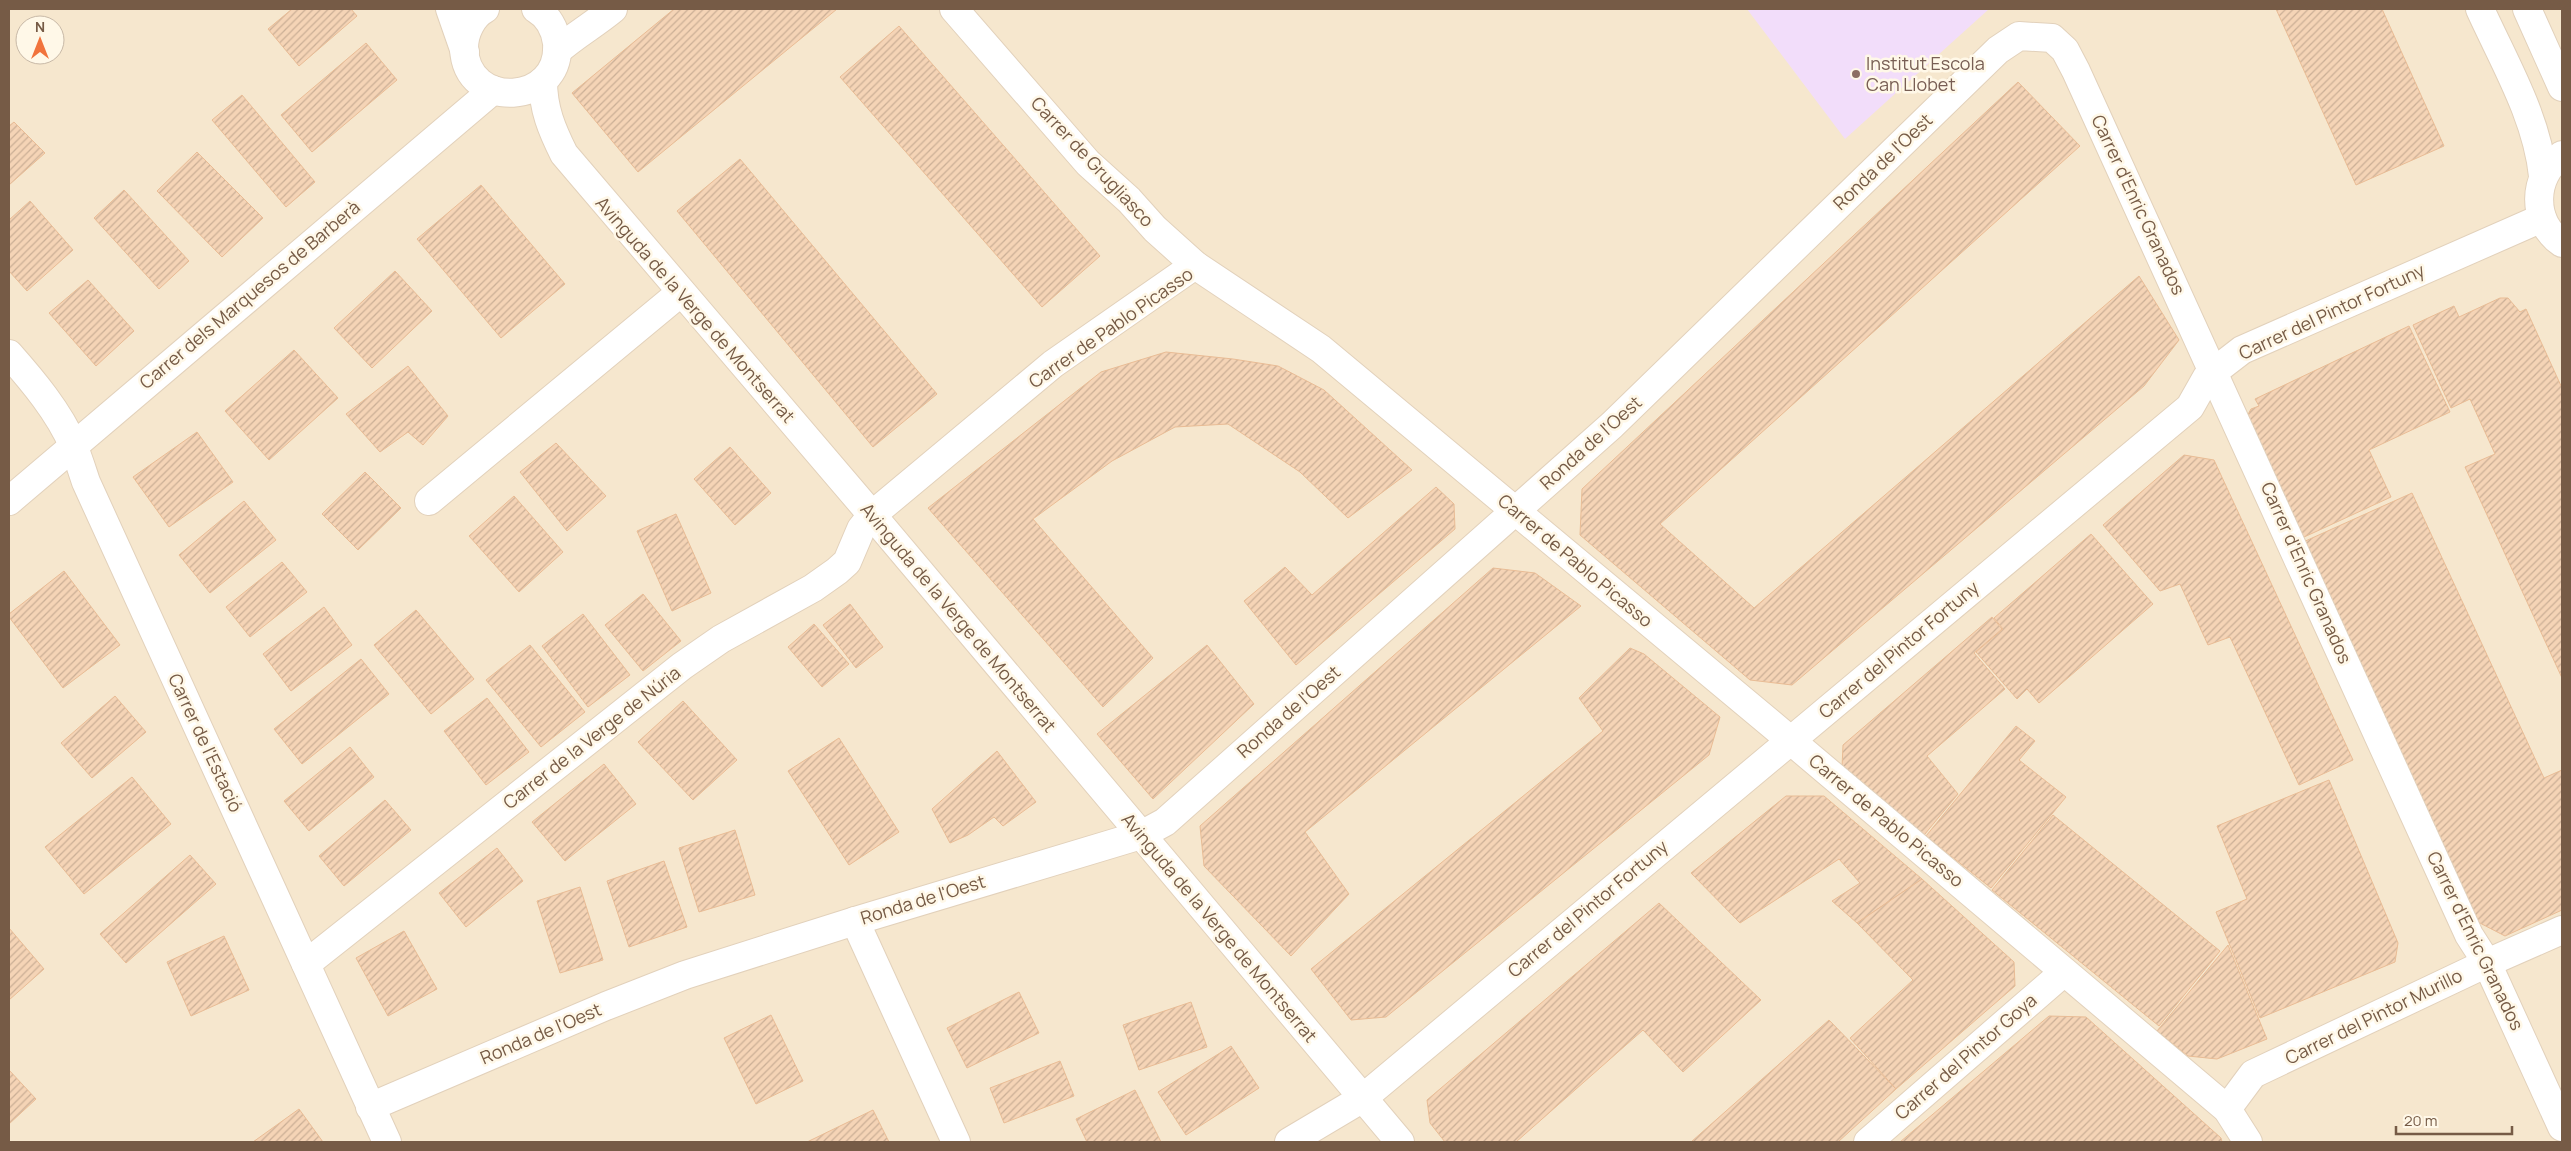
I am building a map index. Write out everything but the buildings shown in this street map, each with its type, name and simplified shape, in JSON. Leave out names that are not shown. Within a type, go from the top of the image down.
[{"type":"street","points":[[450,9],[465,53]]},
{"type":"street","points":[[485,9],[471,23],[467,31],[466,62],[479,82],[493,90],[508,94],[529,90],[543,81],[553,68],[558,51],[556,34],[549,20],[536,9]]},
{"type":"street","points":[[558,51],[574,36],[592,26],[612,9]]},
{"type":"street","name":"Carrer de Grugliasco","points":[[954,9],[1088,163],[1129,200],[1154,229],[1195,266]]},
{"type":"street","points":[[2480,9],[2530,121],[2541,158],[2543,176],[2538,200],[2542,218],[2552,234],[2562,243]]},
{"type":"street","points":[[2527,9],[2562,87]]},
{"type":"street","name":"Ronda de l'Oest","points":[[370,1107],[597,1010],[685,975],[854,921],[1141,835],[1165,822],[1612,425],[1998,50],[2019,36],[2034,36]]},
{"type":"street","name":"Carrer d'Enric Granados","points":[[2034,36],[2052,38],[2065,50],[2076,71],[2214,370],[2469,935],[2487,963],[2562,1127]]},
{"type":"street","name":"Avinguda de la Verge de Montserrat","points":[[543,81],[543,99],[549,124],[564,154],[680,293],[872,515],[1400,1142]]},
{"type":"street","name":"Carrer dels Marquesos de Barberà","points":[[9,501],[493,90]]},
{"type":"street","points":[[2543,176],[2554,161],[2562,155]]},
{"type":"street","name":"Carrer del Pintor Fortuny","points":[[1289,1142],[1363,1098],[2190,406],[2207,377],[2214,370],[2242,350],[2267,337],[2542,218]]},
{"type":"street","name":"Carrer de Pablo Picasso","points":[[872,515],[1053,364],[1195,266],[1321,349],[1516,511],[2227,1109],[2248,1142]]},
{"type":"street","points":[[429,501],[680,293]]},
{"type":"street","name":"Carrer de l'Estació","points":[[9,354],[30,380],[73,445],[90,490],[387,1142]]},
{"type":"street","name":"Carrer de la Verge de Núria","points":[[306,964],[682,666],[721,639],[813,588],[838,571],[847,562],[861,529],[872,515]]},
{"type":"street","points":[[854,921],[956,1142]]},
{"type":"street","name":"Carrer del Pintor Murillo","points":[[2227,1109],[2253,1074],[2487,963],[2562,930]]},
{"type":"street","name":"Carrer del Pintor Goya","points":[[1868,1142],[2064,972]]},
{"type":"shaded area","points":[[9,9],[2562,9],[2562,1142],[9,1142]]},
{"type":"shaded area","name":"Institut Escola Can Llobet","points":[[1747,9],[1989,9],[1845,139]]},
{"type":"place","name":"Institut Escola Can Llobet","points":[[1856,74]]}]
